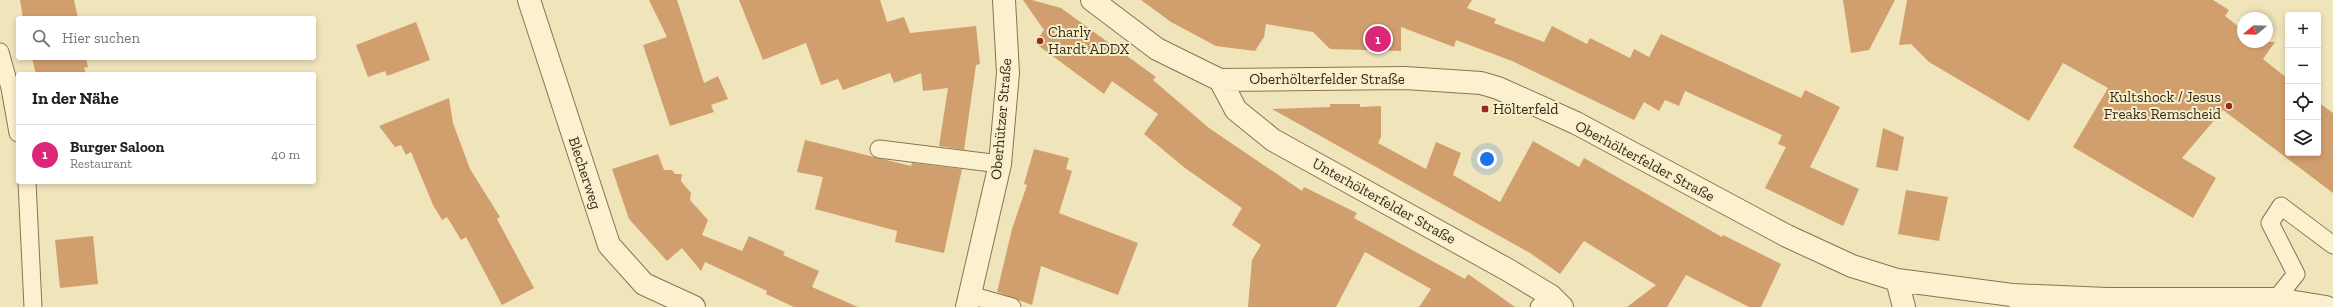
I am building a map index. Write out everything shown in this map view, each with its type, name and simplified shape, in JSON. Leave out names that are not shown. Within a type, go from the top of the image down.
[{"type":"street","name":"Blecherweg","points":[[530,0],[609,245],[644,284],[694,307]]},
{"type":"street","name":"Oberhützer Straße","points":[[969,301],[1000,164],[1008,73],[1004,0]]},
{"type":"street","points":[[1092,0],[1157,49],[1220,80]]},
{"type":"street","name":"Oberhölterfelder Straße","points":[[1220,80],[1405,78],[1481,83],[1498,88],[1576,123],[1787,236],[1852,266],[1897,280],[2012,295],[2032,307]]},
{"type":"street","name":"Unterhölterfelder Straße","points":[[1220,80],[1236,110],[1273,140],[1508,270],[1550,303]]},
{"type":"street","points":[[1897,280],[1904,307]]},
{"type":"street","points":[[2012,295],[2107,299],[2276,299],[2326,307]]},
{"type":"lane","points":[[0,52],[10,88],[16,122]]},
{"type":"lane","points":[[879,149],[1000,164]]},
{"type":"lane","points":[[27,184],[33,307]]},
{"type":"lane","points":[[2276,299],[2296,274],[2270,223],[2281,206],[2333,245]]},
{"type":"lane","points":[[969,301],[1012,307]]},
{"type":"building","points":[[20,0],[74,0],[78,16],[23,16]]},
{"type":"building","points":[[649,0],[677,0],[704,83],[718,76],[728,99],[711,105],[714,112],[670,126],[643,45],[667,37]]},
{"type":"building","points":[[739,0],[880,0],[887,22],[904,17],[910,33],[976,26],[980,64],[976,65],[964,150],[939,146],[948,88],[923,91],[921,73],[894,83],[890,73],[843,90],[838,79],[821,85],[806,43],[763,60]]},
{"type":"building","points":[[1023,0],[1032,0],[1061,8],[1156,77],[1153,80],[1209,128],[1302,191],[1304,187],[1357,213],[1354,218],[1465,279],[1468,274],[1515,307],[1419,307],[1431,289],[1365,252],[1336,307],[1248,307],[1252,260],[1261,245],[1232,225],[1242,208],[1185,168],[1144,134],[1158,114],[1112,81],[1104,94],[1035,43],[1044,30]]},
{"type":"building","points":[[1141,0],[1472,0],[1467,8],[1496,19],[1494,23],[1544,42],[1552,26],[1587,44],[1590,38],[1630,58],[1634,49],[1649,57],[1661,34],[1801,98],[1805,90],[1840,107],[1810,167],[1859,189],[1843,226],[1765,188],[1786,147],[1778,144],[1782,135],[1685,91],[1679,106],[1665,100],[1659,111],[1644,102],[1634,120],[1512,61],[1456,40],[1454,47],[1401,27],[1401,51],[1330,49],[1313,32],[1266,24],[1264,37],[1255,51],[1216,46],[1171,22]]},
{"type":"building","points":[[1843,0],[1895,0],[1869,50],[1851,53]]},
{"type":"building","points":[[1907,0],[2213,0],[2229,10],[2225,16],[2237,25],[2237,48],[2271,48],[2263,59],[2285,77],[2285,156],[2321,156],[2321,104],[2333,113],[2333,193],[2223,110],[2182,158],[2216,178],[2193,218],[2073,147],[2108,88],[2063,63],[2029,121],[1929,62],[1911,44],[1899,45]]},
{"type":"building","points":[[416,22],[430,60],[387,76],[385,71],[368,77],[356,45]]},
{"type":"building","points":[[32,60],[86,60],[88,67],[84,68],[85,72],[36,72]]},
{"type":"building","points":[[449,98],[453,123],[470,169],[500,217],[497,219],[534,288],[502,305],[466,237],[461,240],[447,217],[442,220],[433,205],[411,152],[406,155],[401,145],[395,147],[379,126]]},
{"type":"building","points":[[1330,104],[1360,104],[1360,107],[1381,106],[1381,137],[1378,143],[1426,169],[1436,142],[1461,153],[1453,175],[1500,202],[1533,141],[1579,167],[1584,158],[1722,237],[1723,235],[1781,264],[1761,307],[1749,307],[1686,275],[1667,307],[1627,307],[1656,285],[1584,241],[1560,274],[1530,253],[1272,109],[1330,107]]},
{"type":"building","points":[[1883,128],[1904,137],[1898,171],[1876,167]]},
{"type":"building","points":[[805,140],[911,166],[912,163],[962,169],[944,253],[895,242],[897,231],[815,209],[823,177],[797,172]]},
{"type":"building","points":[[1034,149],[1069,158],[1066,169],[1072,171],[1059,213],[1138,243],[1118,295],[1041,266],[1032,305],[997,292],[1012,229],[1027,185],[1024,184]]},
{"type":"building","points":[[658,154],[664,170],[672,170],[675,174],[682,174],[681,181],[691,193],[690,200],[708,220],[702,235],[742,251],[749,236],[785,252],[783,255],[819,271],[812,287],[858,307],[794,307],[766,294],[767,291],[705,262],[701,271],[682,248],[667,261],[629,219],[612,169]]},
{"type":"building","points":[[1906,190],[1948,197],[1939,241],[1898,234]]},
{"type":"building","points":[[93,236],[98,284],[60,288],[55,240]]},
{"type":"place","name":"Burger Saloon","points":[[1378,39]]},
{"type":"place","name":"Charly Hardt ADDX","points":[[1040,41]]},
{"type":"place","name":"Kultshock / Jesus Freaks Remscheid","points":[[2229,106]]},
{"type":"place","name":"Hölterfeld","points":[[1485,109]]}]
